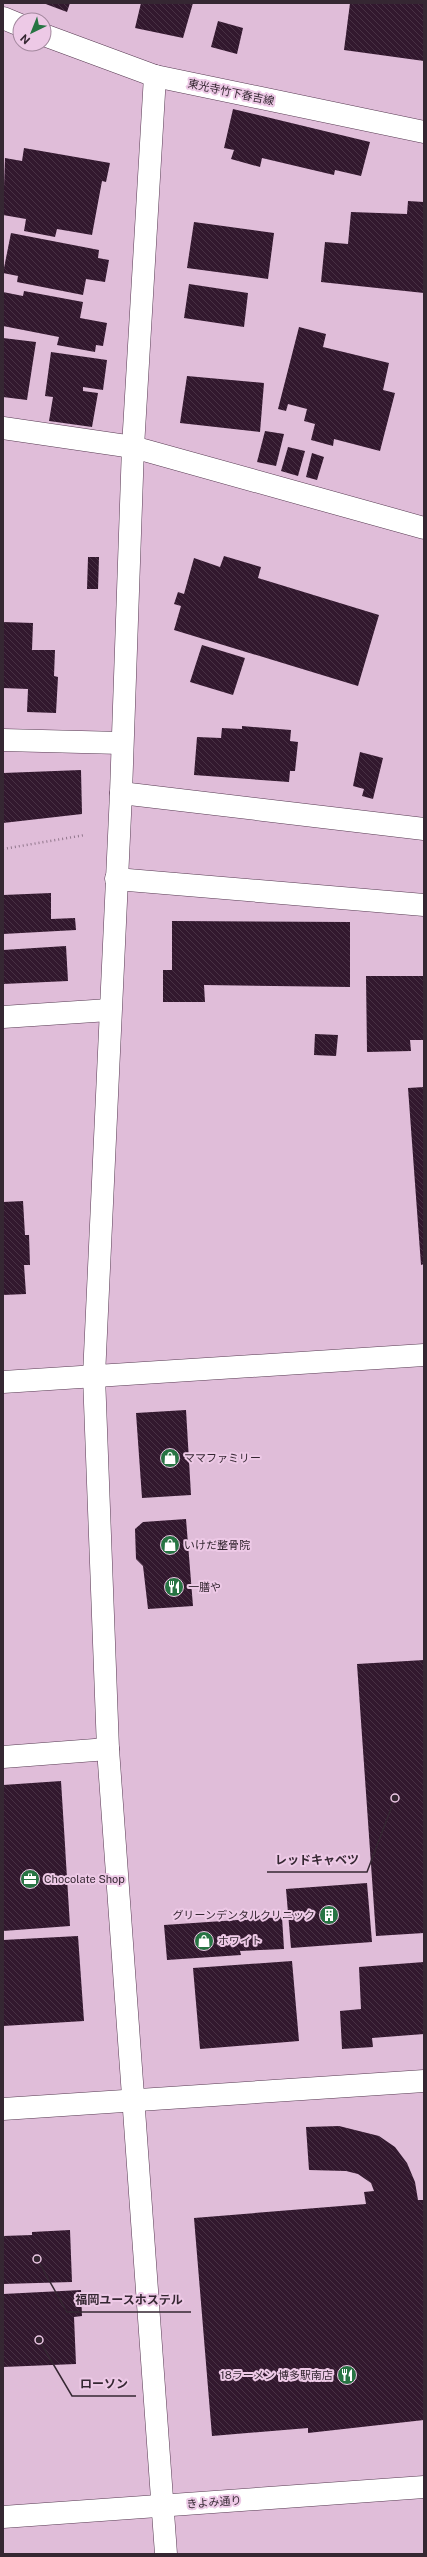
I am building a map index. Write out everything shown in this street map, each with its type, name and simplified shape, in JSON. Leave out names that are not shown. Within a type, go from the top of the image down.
[{"type":"street","name":"東光寺竹下春吉線","points":[[52,38],[155,76],[424,132]]},
{"type":"street","points":[[155,76],[134,448],[121,793],[109,1010],[94,1376],[108,1748],[164,2505],[166,2554]]},
{"type":"street","points":[[3,428],[134,448],[424,528]]},
{"type":"street","points":[[3,740],[122,744]]},
{"type":"street","points":[[121,793],[424,829]]},
{"type":"street","points":[[116,880],[424,905]]},
{"type":"street","points":[[3,1017],[109,1010]]},
{"type":"street","points":[[3,1382],[424,1355]]},
{"type":"street","points":[[3,1757],[108,1748]]},
{"type":"street","points":[[3,2109],[134,2099],[424,2081]]},
{"type":"street","name":"きよみ通り","points":[[3,2517],[424,2487]]},
{"type":"path","points":[[3,848],[119,830]]},
{"type":"building","points":[[43,3],[70,3],[67,12]]},
{"type":"building","points":[[141,3],[193,3],[183,38],[135,28]]},
{"type":"building","points":[[350,3],[424,3],[424,61],[344,50]]},
{"type":"building","points":[[218,21],[243,28],[237,54],[211,47]]},
{"type":"building","points":[[233,109],[370,142],[361,176],[335,170],[334,175],[262,158],[260,167],[231,159],[234,150],[224,148]]},
{"type":"building","points":[[24,148],[110,163],[106,182],[102,181],[92,235],[57,229],[55,237],[24,231],[26,219],[3,215],[5,158],[22,161]]},
{"type":"building","points":[[408,201],[424,202],[424,293],[321,282],[325,242],[348,244],[351,212],[407,214]]},
{"type":"building","points":[[194,222],[274,233],[268,279],[187,268]]},
{"type":"building","points":[[11,233],[99,250],[98,258],[109,260],[105,282],[86,279],[83,295],[17,282],[18,276],[3,273]]},
{"type":"building","points":[[189,284],[248,293],[244,327],[184,318]]},
{"type":"building","points":[[24,291],[83,302],[80,318],[107,323],[103,346],[96,345],[95,352],[57,345],[59,337],[3,326],[3,292],[23,296]]},
{"type":"building","points":[[299,327],[326,334],[323,347],[389,363],[383,390],[395,393],[380,451],[334,439],[333,446],[311,440],[315,424],[304,421],[307,409],[288,404],[286,411],[278,409]]},
{"type":"building","points":[[3,338],[36,342],[27,400],[3,397]]},
{"type":"building","points":[[51,352],[107,360],[103,390],[83,387],[83,391],[98,393],[92,427],[49,421],[53,397],[45,396]]},
{"type":"building","points":[[187,376],[264,383],[260,432],[180,423]]},
{"type":"building","points":[[265,431],[284,434],[276,466],[257,462]]},
{"type":"building","points":[[288,447],[305,451],[298,476],[281,471]]},
{"type":"building","points":[[312,453],[324,457],[317,480],[306,477]]},
{"type":"building","points":[[224,556],[261,567],[258,578],[379,615],[358,686],[174,630],[181,606],[174,604],[178,592],[184,594],[194,558],[220,567]]},
{"type":"building","points":[[88,557],[99,557],[98,589],[87,589]]},
{"type":"building","points":[[3,622],[33,623],[32,650],[55,650],[54,676],[58,677],[56,713],[27,712],[28,689],[3,688]]},
{"type":"building","points":[[202,645],[245,658],[233,695],[190,682]]},
{"type":"building","points":[[242,726],[291,730],[290,741],[298,742],[295,771],[290,771],[289,782],[194,775],[197,737],[221,738],[222,728],[242,729]]},
{"type":"building","points":[[360,752],[383,758],[373,799],[362,796],[364,789],[353,786]]},
{"type":"building","points":[[81,770],[82,814],[3,823],[3,773]]},
{"type":"building","points":[[51,893],[51,919],[75,918],[76,930],[3,934],[3,895]]},
{"type":"building","points":[[172,921],[350,922],[350,987],[204,985],[205,1002],[163,1002],[163,970],[172,970]]},
{"type":"building","points":[[66,946],[68,981],[3,984],[3,950]]},
{"type":"building","points":[[366,976],[424,976],[424,1040],[410,1040],[411,1051],[367,1052]]},
{"type":"building","points":[[315,1034],[338,1035],[336,1056],[314,1055]]},
{"type":"building","points":[[424,1087],[424,1264],[421,1265],[408,1088]]},
{"type":"building","points":[[23,1201],[25,1235],[29,1235],[30,1265],[24,1265],[26,1294],[3,1295],[3,1202]]},
{"type":"building","points":[[186,1410],[191,1495],[142,1498],[136,1413]]},
{"type":"building","points":[[186,1519],[193,1606],[148,1609],[143,1566],[136,1559],[135,1529],[143,1522]]},
{"type":"building","points":[[424,1660],[424,1933],[376,1936],[357,1664]]},
{"type":"building","points":[[61,1781],[70,1926],[3,1931],[3,1785]]},
{"type":"building","name":"グリーンデンタルクリニック","points":[[367,1883],[372,1942],[291,1948],[286,1889]]},
{"type":"building","points":[[282,1917],[284,1949],[240,1951],[241,1955],[167,1960],[164,1925]]},
{"type":"building","points":[[78,1936],[84,2021],[3,2026],[3,1940]]},
{"type":"building","points":[[292,1961],[299,2041],[200,2049],[193,1968]]},
{"type":"building","points":[[424,1962],[424,2034],[372,2038],[373,2047],[342,2049],[340,2011],[361,2009],[359,1967]]},
{"type":"building","points":[[339,2126],[379,2136],[395,2147],[407,2163],[415,2182],[418,2200],[424,2200],[424,2420],[308,2433],[308,2428],[212,2436],[194,2218],[366,2204],[364,2192],[374,2191],[371,2183],[358,2174],[346,2171],[309,2170],[306,2127]]},
{"type":"building","points":[[70,2230],[72,2282],[3,2284],[3,2236],[32,2235],[32,2232]]},
{"type":"building","points":[[81,2290],[82,2316],[74,2317],[76,2364],[3,2367],[3,2294]]},
{"type":"place","name":"ママファミリー","points":[[170,1458]]},
{"type":"place","name":"いけだ整骨院","points":[[170,1545]]},
{"type":"place","name":"一膳や","points":[[174,1587]]},
{"type":"place","name":"レッドキャベツ","points":[[395,1798]]},
{"type":"place","name":"Chocolate Shop","points":[[30,1879]]},
{"type":"place","name":"グリーンデンタルクリニック","points":[[329,1915]]},
{"type":"place","name":"ホワイト","points":[[204,1941]]},
{"type":"place","name":"福岡ユースホステル","points":[[37,2259]]},
{"type":"place","name":"ローソン","points":[[39,2340]]},
{"type":"place","name":"18ラーメン 博多駅南店","points":[[347,2375]]}]
